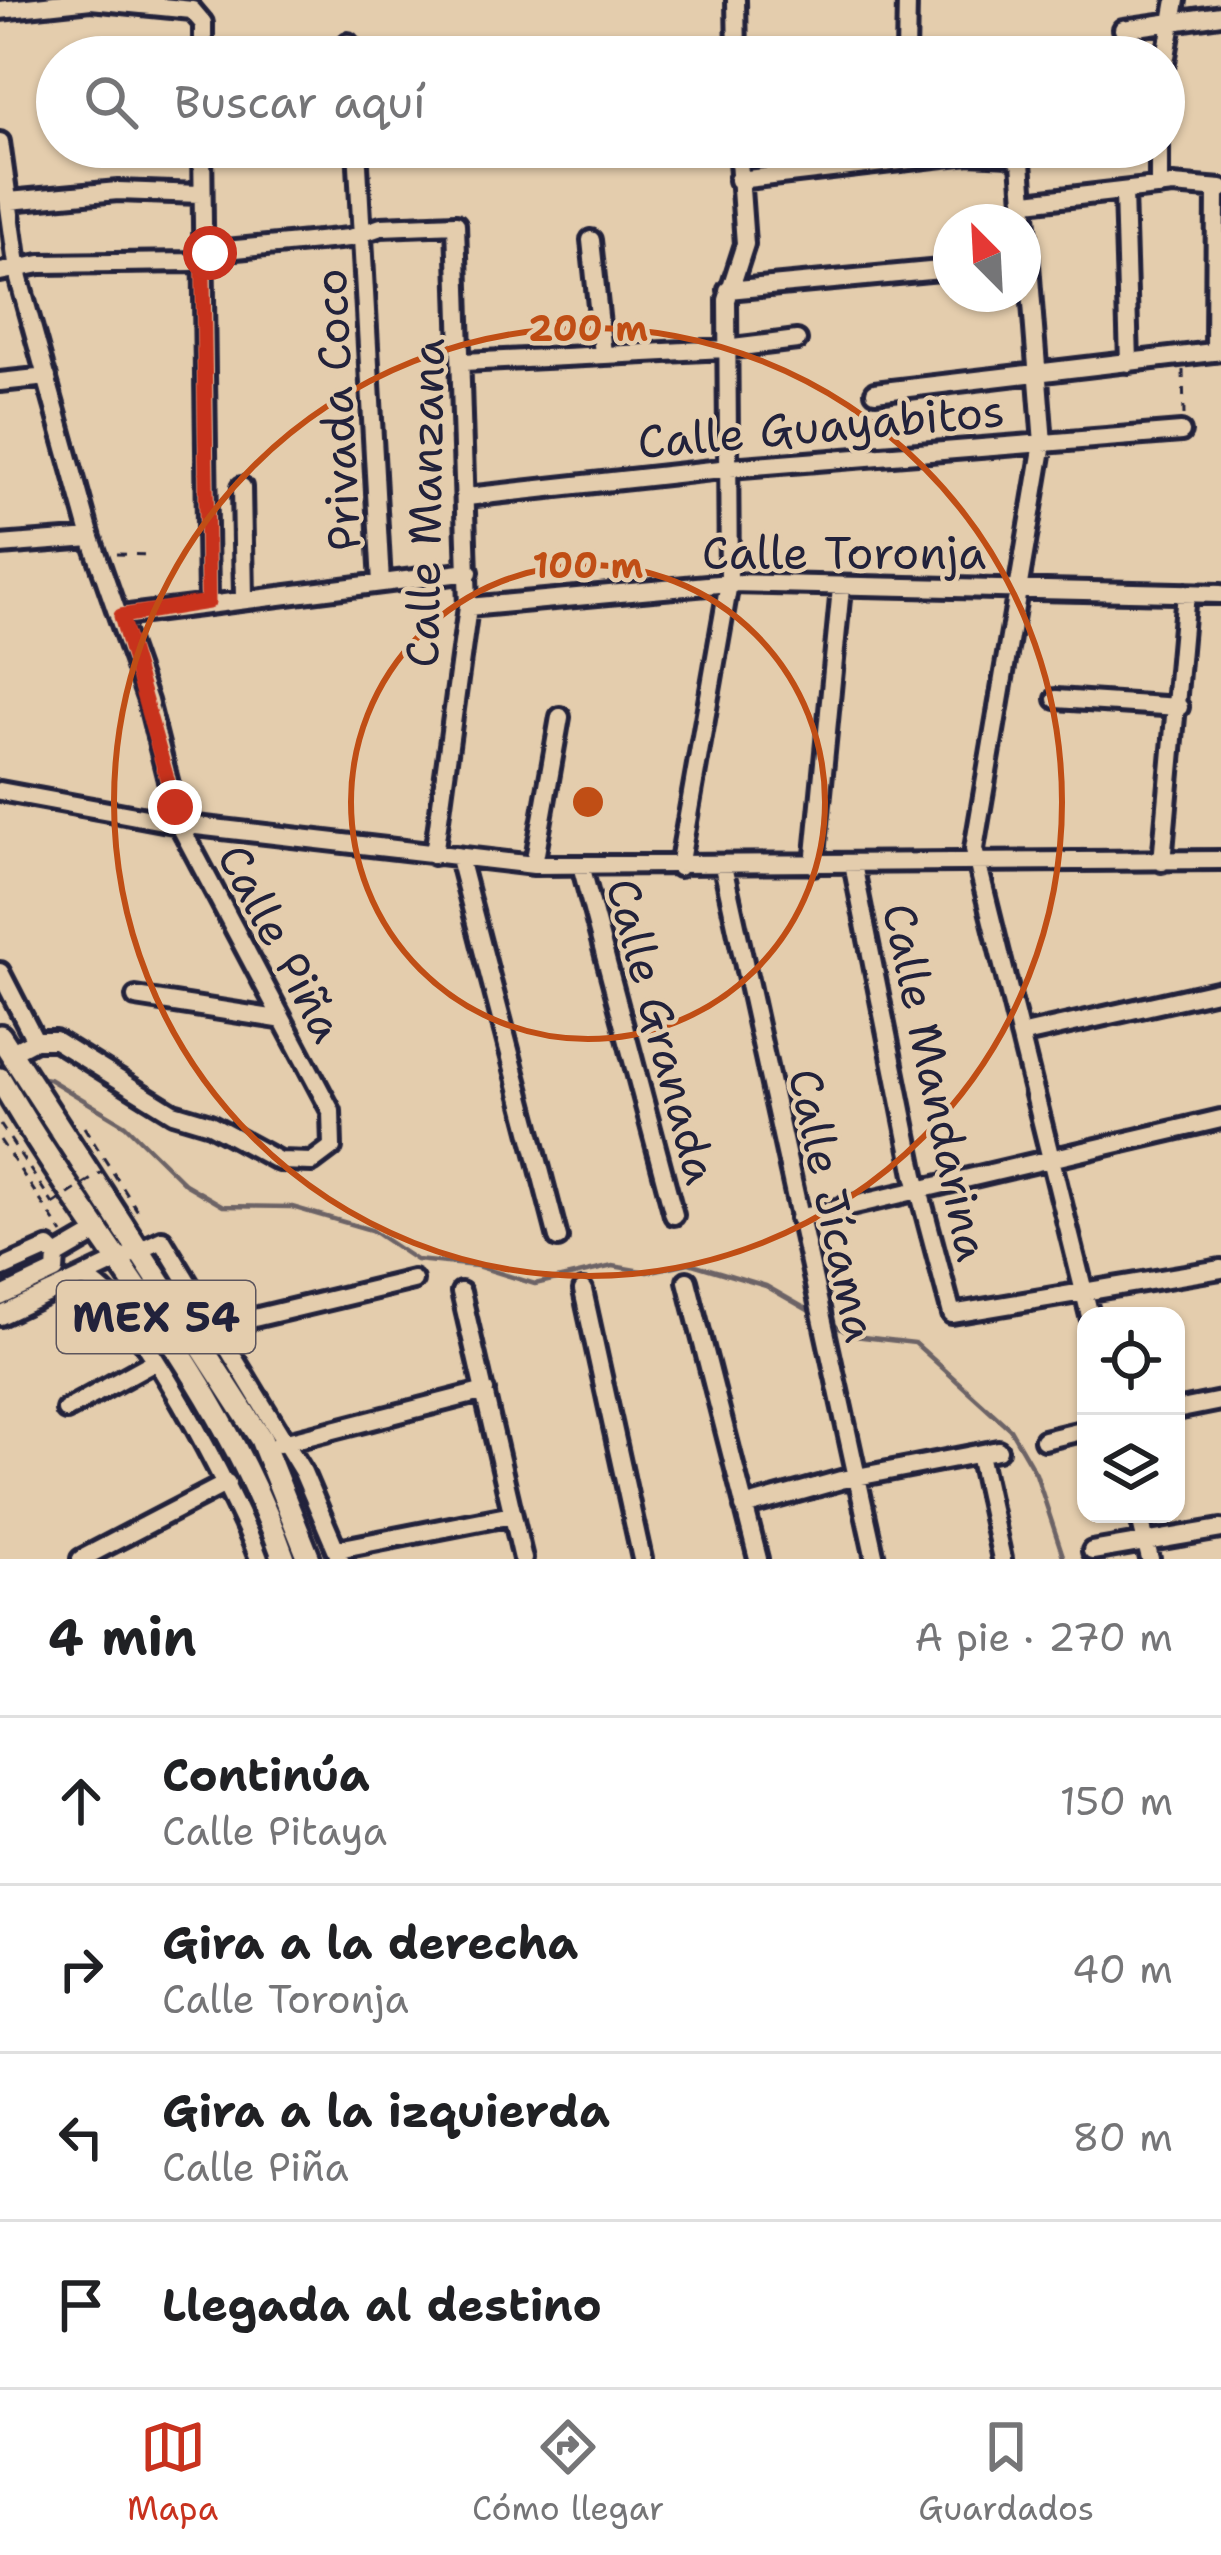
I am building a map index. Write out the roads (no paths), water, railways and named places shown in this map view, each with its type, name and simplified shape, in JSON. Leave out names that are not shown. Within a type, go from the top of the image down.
[{"type":"main road","name":"MEX 54","points":[[6,1064],[31,1089],[237,1447],[284,1559]]},
{"type":"main road","name":"MEX 54","points":[[6,1064],[99,1231],[208,1335],[261,1438],[309,1559]]},
{"type":"street","points":[[0,10],[92,0],[121,2],[197,13],[203,36]]},
{"type":"street","points":[[736,0],[737,36]]},
{"type":"street","points":[[907,36],[908,0]]},
{"type":"street","points":[[1170,36],[1176,0]]},
{"type":"street","points":[[1123,29],[1221,15]]},
{"type":"street","name":"Calle Piña","points":[[0,142],[9,201],[9,270],[47,377],[94,546],[121,616],[179,824],[333,1120],[332,1147],[312,1162],[268,1157],[210,1124],[173,1113],[55,1040],[34,1040]]},
{"type":"street","points":[[201,168],[208,602]]},
{"type":"street","name":"Privada Coco","points":[[359,168],[381,584]]},
{"type":"street","points":[[679,867],[729,583],[725,349],[728,290],[745,244],[738,168]]},
{"type":"street","points":[[738,180],[805,170],[867,168]]},
{"type":"street","points":[[875,392],[1218,352],[1219,189],[1159,187],[1027,202],[1018,168]]},
{"type":"street","points":[[1159,168],[1159,187]]},
{"type":"street","points":[[9,201],[118,191],[200,194]]},
{"type":"street","points":[[1124,192],[1129,363]]},
{"type":"street","name":"Calle Manzana","points":[[365,233],[381,226],[456,224],[464,362],[468,607],[434,855]]},
{"type":"street","points":[[9,270],[191,262],[204,256],[365,233]]},
{"type":"street","points":[[591,240],[603,354]]},
{"type":"street","points":[[728,290],[933,270]]},
{"type":"street","points":[[1030,312],[1043,442],[974,838],[975,861],[1088,1307]]},
{"type":"street","points":[[464,362],[725,349],[797,340]]},
{"type":"street","points":[[0,382],[47,377]]},
{"type":"street","name":"Calle Guayabitos","points":[[467,496],[1181,432]]},
{"type":"street","points":[[242,487],[244,598]]},
{"type":"street","points":[[0,545],[94,546]]},
{"type":"street","points":[[121,616],[469,572]]},
{"type":"street","name":"Calle Toronja","points":[[468,607],[729,583],[1221,594]]},
{"type":"street","points":[[814,865],[841,588]]},
{"type":"street","points":[[1162,862],[1186,593]]},
{"type":"street","points":[[1056,699],[1179,706]]},
{"type":"street","points":[[534,865],[560,718]]},
{"type":"street","points":[[0,791],[179,824],[534,865],[1221,860]]},
{"type":"street","points":[[459,858],[558,1238]]},
{"type":"street","name":"Calle Mandarina","points":[[853,864],[920,1189],[952,1314],[1085,1294]]},
{"type":"street","name":"Calle Granada","points":[[581,866],[674,1215]]},
{"type":"street","name":"Calle Jícama","points":[[722,866],[810,1284],[875,1559]]},
{"type":"street","points":[[0,972],[34,1040],[6,1064]]},
{"type":"street","points":[[1020,1035],[1221,990]]},
{"type":"street","points":[[136,997],[278,1019]]},
{"type":"street","points":[[799,1218],[1221,1119]]},
{"type":"street","points":[[12,1298],[2,1265],[48,1248],[64,1251],[99,1231]]},
{"type":"street","points":[[0,1316],[12,1298],[58,1270],[64,1251]]},
{"type":"street","points":[[12,1298],[82,1278],[128,1256]]},
{"type":"street","points":[[1085,1294],[1221,1269]]},
{"type":"street","points":[[82,1278],[109,1292],[153,1361],[227,1483],[259,1559]]},
{"type":"street","points":[[412,1280],[208,1335],[286,1446],[317,1498],[339,1554],[512,1515]]},
{"type":"street","points":[[687,1281],[758,1559]]},
{"type":"street","points":[[583,1290],[642,1559]]},
{"type":"street","points":[[460,1292],[523,1559]]},
{"type":"street","points":[[66,1410],[153,1361]]},
{"type":"street","points":[[261,1438],[286,1446],[484,1391]]},
{"type":"street","points":[[1185,1408],[1221,1401]]},
{"type":"street","points":[[1044,1440],[1077,1432]]},
{"type":"street","points":[[743,1507],[989,1452],[1002,1559]]},
{"type":"street","points":[[80,1559],[227,1483]]},
{"type":"street","points":[[1092,1551],[1148,1550],[1221,1529]]},
{"type":"waterway","points":[[36,1077],[49,1079],[125,1125],[185,1184],[223,1206],[292,1207],[371,1230],[416,1260],[477,1266],[535,1284],[613,1266],[647,1272],[689,1263],[766,1286],[815,1314]]},
{"type":"waterway","points":[[830,1323],[854,1336],[915,1343],[1010,1429],[1036,1474],[1064,1559]]}]
